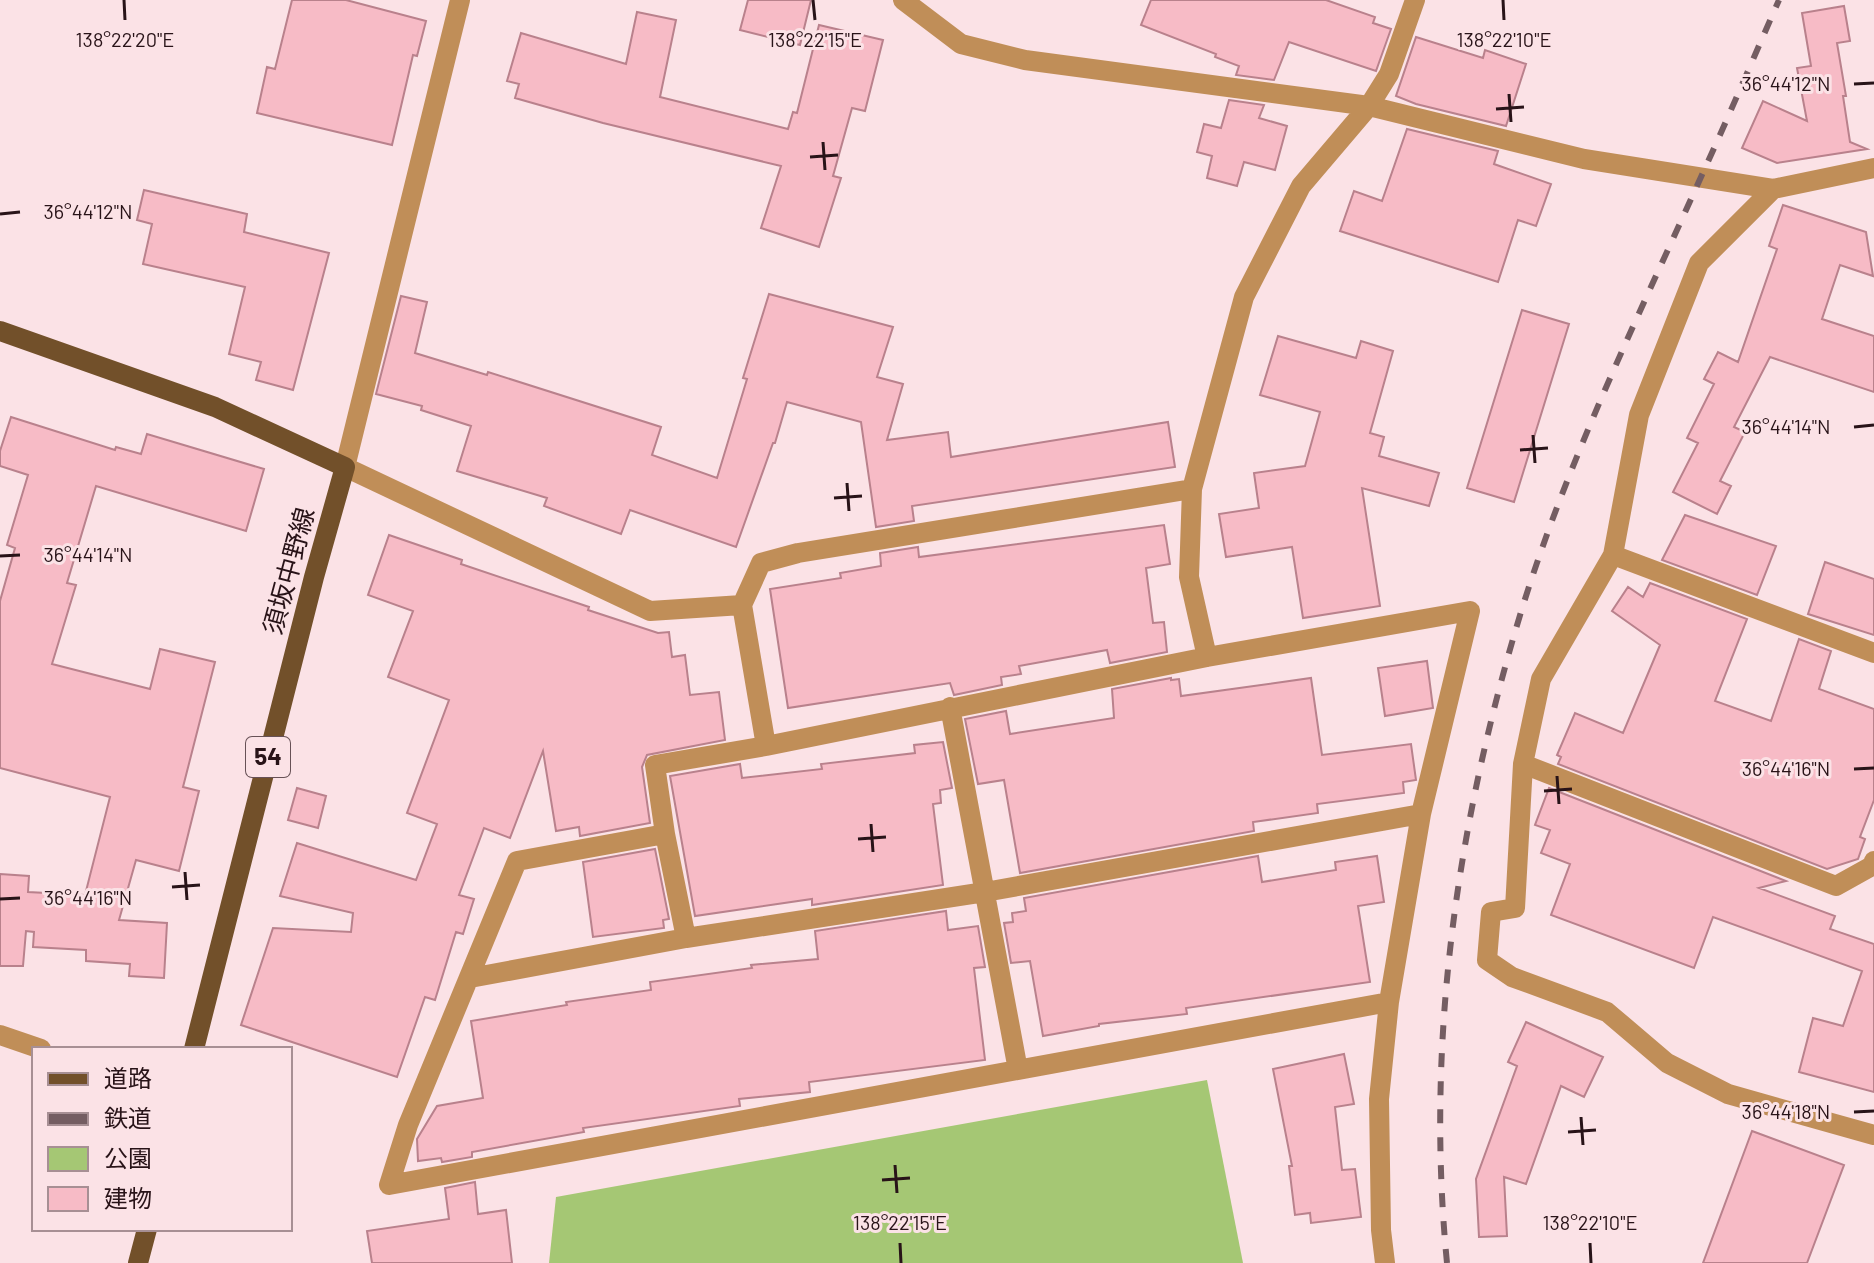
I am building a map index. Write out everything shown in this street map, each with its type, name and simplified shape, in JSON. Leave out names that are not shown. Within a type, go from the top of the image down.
[{"type":"main road","points":[[0,331],[215,407],[345,467]]},
{"type":"main road","name":"須坂中野線","points":[[195,1047],[310,592],[345,467]]},
{"type":"main road","points":[[138,1263],[146,1231]]},
{"type":"street","points":[[460,0],[345,467],[650,611],[742,605]]},
{"type":"street","points":[[903,0],[961,44],[1025,60],[1369,106],[1584,159],[1773,189],[1874,168]]},
{"type":"street","points":[[1207,657],[1189,577],[1192,489],[1244,297],[1301,186],[1369,106],[1389,74],[1415,0]]},
{"type":"street","points":[[1773,189],[1699,263],[1639,415],[1613,555],[1541,679],[1523,764],[1515,908],[1491,912],[1487,960],[1512,977],[1607,1012],[1667,1063],[1728,1094],[1874,1135]]},
{"type":"street","points":[[766,746],[742,605],[761,563],[798,553],[1192,489]]},
{"type":"street","points":[[1613,555],[1874,653]]},
{"type":"street","points":[[686,938],[655,765],[766,746],[1207,657],[1470,611],[1421,814],[1389,1002],[1379,1099],[1381,1230],[1385,1263]]},
{"type":"street","points":[[950,707],[1018,1070]]},
{"type":"street","points":[[1523,764],[1836,886],[1872,866],[1874,861]]},
{"type":"street","points":[[470,978],[686,938],[985,892],[1421,814]]},
{"type":"street","points":[[665,834],[517,861],[408,1125],[389,1185],[1389,1002]]},
{"type":"street","points":[[0,1035],[35,1047]]},
{"type":"green space","points":[[1207,1080],[1243,1263],[549,1263],[556,1197]]},
{"type":"building","points":[[292,0],[346,0],[426,21],[417,56],[413,55],[392,145],[257,113],[267,67],[275,69]]},
{"type":"building","points":[[748,0],[811,0],[800,45],[740,30]]},
{"type":"building","points":[[1151,0],[1326,0],[1375,17],[1373,23],[1391,29],[1376,71],[1289,42],[1274,80],[1236,75],[1239,66],[1141,25]]},
{"type":"building","points":[[1844,6],[1850,41],[1837,43],[1850,142],[1867,149],[1777,163],[1742,148],[1763,101],[1807,121],[1797,68],[1811,66],[1802,13]]},
{"type":"building","points":[[637,12],[676,20],[660,97],[788,129],[793,112],[797,113],[819,25],[883,40],[865,111],[852,108],[833,176],[841,178],[819,247],[761,228],[781,166],[603,123],[515,98],[519,84],[507,81],[521,33],[626,64]]},
{"type":"building","points":[[1416,37],[1483,58],[1485,50],[1526,64],[1506,126],[1416,104],[1396,96]]},
{"type":"building","points":[[1229,100],[1264,105],[1259,118],[1287,126],[1275,170],[1244,162],[1237,186],[1207,178],[1212,156],[1197,152],[1204,124],[1221,128]]},
{"type":"building","points":[[1407,129],[1498,151],[1494,164],[1551,184],[1536,226],[1518,220],[1498,282],[1340,231],[1354,191],[1382,201]]},
{"type":"building","points":[[144,190],[247,214],[244,232],[329,253],[293,390],[256,380],[261,362],[229,354],[245,287],[143,264],[152,224],[137,220]]},
{"type":"building","points":[[1783,205],[1866,232],[1873,276],[1840,265],[1822,319],[1874,336],[1874,392],[1770,357],[1734,427],[1745,432],[1720,481],[1731,486],[1717,514],[1673,492],[1698,443],[1687,438],[1714,384],[1704,379],[1718,352],[1738,362],[1777,249],[1769,246]]},
{"type":"building","points":[[769,294],[893,327],[877,377],[903,384],[887,440],[948,432],[951,457],[1168,422],[1175,467],[912,506],[914,521],[876,527],[861,422],[787,402],[736,547],[630,510],[621,534],[544,506],[547,498],[457,471],[471,426],[421,410],[422,406],[376,394],[401,296],[427,302],[415,353],[487,375],[488,372],[661,427],[652,455],[717,478]]},
{"type":"building","points":[[1522,310],[1569,324],[1514,502],[1467,488]]},
{"type":"building","points":[[1278,336],[1356,358],[1361,341],[1393,351],[1370,433],[1384,437],[1379,456],[1439,473],[1429,506],[1362,488],[1380,606],[1303,618],[1292,547],[1226,557],[1219,514],[1259,508],[1254,473],[1305,466],[1320,412],[1260,395]]},
{"type":"building","points":[[11,417],[115,450],[116,447],[141,454],[147,434],[264,469],[246,531],[96,486],[67,583],[76,585],[52,664],[150,689],[160,649],[215,662],[183,787],[199,791],[179,871],[136,860],[119,920],[167,923],[164,978],[129,976],[130,964],[86,961],[86,950],[33,947],[34,932],[26,931],[23,966],[0,966],[0,874],[29,876],[28,892],[85,895],[110,797],[0,768],[0,601],[15,548],[7,545],[28,475],[0,466],[0,451]]},
{"type":"building","points":[[1685,515],[1776,546],[1757,595],[1662,560]]},
{"type":"building","points":[[1164,525],[1170,564],[1146,568],[1153,623],[1164,622],[1167,652],[1110,663],[1107,650],[1019,666],[1021,674],[1001,677],[1002,685],[954,695],[950,683],[788,708],[770,589],[841,578],[840,573],[881,566],[880,553],[918,547],[919,557]]},
{"type":"building","points":[[389,535],[462,560],[461,564],[589,607],[588,610],[658,633],[669,632],[672,657],[685,655],[690,695],[719,692],[725,740],[647,755],[642,767],[650,823],[580,836],[579,827],[556,831],[543,751],[510,838],[484,828],[459,895],[474,899],[463,934],[456,932],[435,1000],[425,997],[397,1077],[241,1025],[273,928],[351,932],[353,913],[280,896],[297,843],[416,880],[437,824],[407,813],[449,700],[388,677],[413,611],[368,595]]},
{"type":"building","points":[[1825,562],[1874,579],[1874,635],[1808,614]]},
{"type":"building","points":[[1650,583],[1747,619],[1715,701],[1771,721],[1799,639],[1831,651],[1819,689],[1874,709],[1874,800],[1860,837],[1865,839],[1858,859],[1827,869],[1558,764],[1561,757],[1557,755],[1575,713],[1623,733],[1660,645],[1612,611],[1628,587],[1643,597]]},
{"type":"building","points":[[1427,661],[1433,708],[1385,716],[1378,668]]},
{"type":"building","points":[[1311,678],[1322,755],[1411,744],[1416,780],[1403,782],[1404,793],[1317,804],[1318,813],[1253,822],[1254,831],[1020,873],[1004,780],[978,784],[965,719],[1006,711],[1010,734],[1114,718],[1112,689],[1179,679],[1181,696]]},
{"type":"building","points":[[943,742],[952,788],[940,790],[941,803],[933,804],[943,885],[812,905],[812,899],[695,916],[670,776],[740,764],[742,778],[822,769],[821,764],[915,753],[914,745]]},
{"type":"building","points":[[297,788],[326,796],[318,828],[288,820]]},
{"type":"building","points":[[1549,788],[1786,881],[1759,888],[1835,916],[1830,929],[1874,944],[1874,1092],[1799,1072],[1813,1018],[1843,1026],[1862,971],[1713,917],[1694,968],[1551,915],[1570,864],[1541,853],[1550,830],[1535,825]]},
{"type":"building","points":[[655,849],[669,919],[663,920],[664,928],[593,937],[583,862]]},
{"type":"building","points":[[1258,856],[1262,882],[1336,870],[1335,862],[1377,856],[1384,902],[1358,906],[1370,982],[1186,1008],[1187,1014],[1099,1024],[1043,1036],[1030,961],[1011,963],[1004,923],[1013,922],[1012,913],[1026,911],[1024,898]]},
{"type":"building","points":[[946,911],[948,930],[978,926],[985,967],[974,968],[985,1060],[809,1082],[810,1092],[739,1099],[740,1106],[583,1128],[584,1132],[472,1152],[472,1157],[442,1162],[441,1158],[418,1161],[417,1139],[437,1106],[483,1098],[471,1021],[567,1005],[566,1002],[651,990],[650,982],[752,968],[751,965],[818,959],[815,931]]},
{"type":"building","points":[[1526,1022],[1603,1057],[1584,1097],[1561,1086],[1526,1184],[1504,1177],[1507,1236],[1479,1237],[1476,1179],[1517,1066],[1508,1062]]},
{"type":"building","points":[[1344,1054],[1354,1104],[1335,1107],[1342,1170],[1355,1169],[1361,1217],[1311,1223],[1310,1213],[1295,1215],[1289,1166],[1292,1166],[1273,1069]]},
{"type":"building","points":[[1752,1131],[1844,1165],[1807,1263],[1703,1263]]},
{"type":"building","points":[[475,1182],[478,1214],[506,1210],[512,1263],[372,1263],[367,1231],[449,1219],[445,1188]]},
{"type":"railway","points":[[1447,1263],[1441,1183],[1443,1024],[1462,866],[1494,709],[1533,573],[1576,458],[1779,0]]}]
